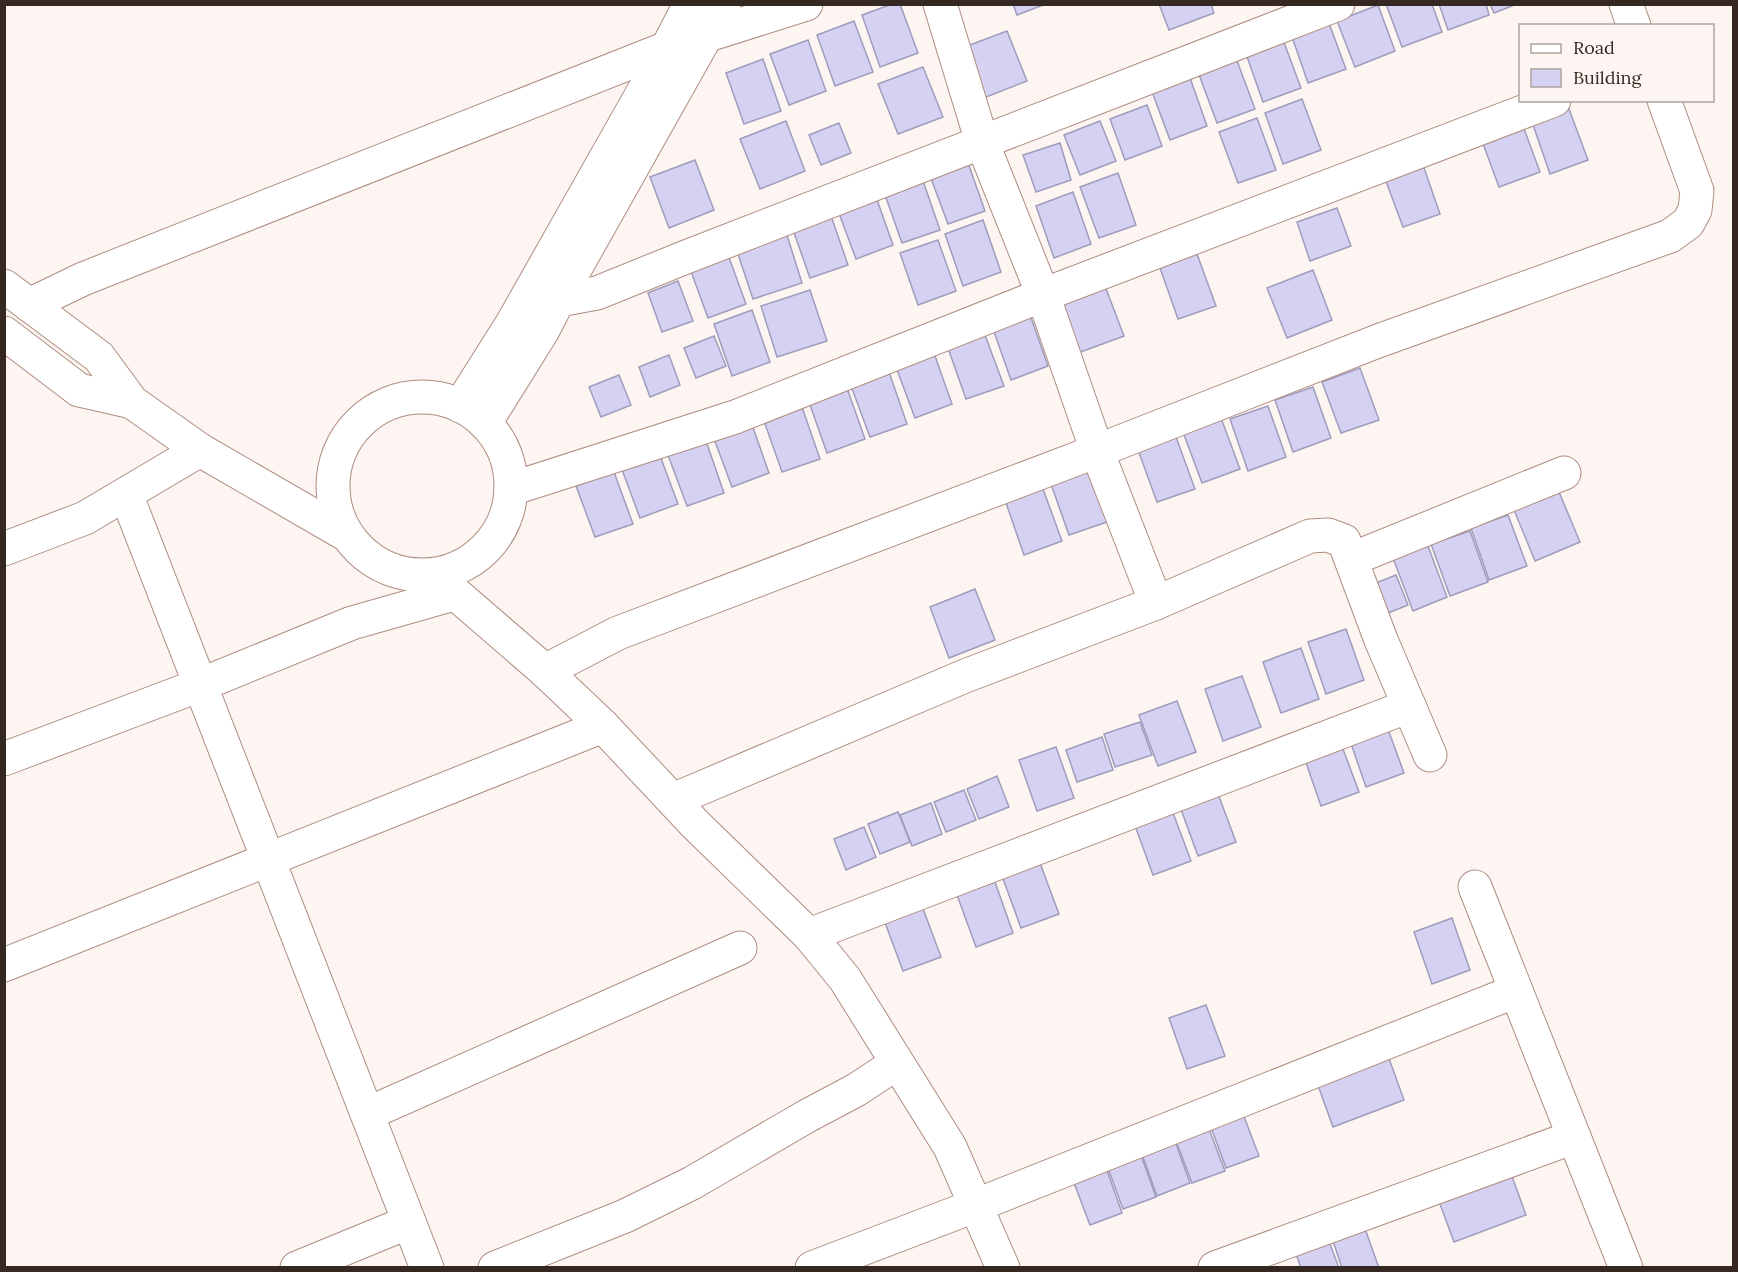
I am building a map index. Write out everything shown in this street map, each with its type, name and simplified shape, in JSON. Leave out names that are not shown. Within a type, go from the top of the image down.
[{"type":"lane","points":[[473,415],[513,322],[690,4]]},
{"type":"lane","points":[[473,415],[559,300],[724,4]]},
{"type":"lane","points":[[17,295],[83,279],[667,48],[806,4]]},
{"type":"lane","points":[[940,4],[982,142],[1043,295],[1097,451],[1156,603]]},
{"type":"lane","points":[[559,300],[597,293],[1338,4]]},
{"type":"lane","points":[[1626,4],[1633,24]]},
{"type":"lane","points":[[511,489],[735,417],[1043,295],[1549,102]]},
{"type":"lane","points":[[544,671],[618,633],[1097,451],[1378,341],[1670,236],[1688,224],[1695,210],[1697,191],[1665,102]]},
{"type":"lane","points":[[17,295],[99,357],[132,402],[200,450],[347,535],[364,554],[384,568],[444,584],[603,726],[673,800],[809,935],[844,979],[950,1147],[1003,1268]]},
{"type":"lane","points":[[4,333],[79,390],[132,402]]},
{"type":"lane","points":[[4,759],[200,685],[444,584],[458,568],[479,555],[496,536],[507,514],[511,489],[510,471],[505,453],[497,438],[473,415],[436,398],[411,398],[387,404],[365,418],[348,438],[337,461],[333,486],[337,511],[347,535]]},
{"type":"lane","points":[[4,549],[85,518],[200,450]]},
{"type":"lane","points":[[1352,559],[1564,473]]},
{"type":"lane","points":[[126,494],[427,1268]]},
{"type":"lane","points":[[673,800],[964,676],[1156,603],[1310,536],[1328,535],[1344,541],[1382,640],[1430,754]]},
{"type":"lane","points":[[809,935],[1409,706]]},
{"type":"lane","points":[[4,965],[267,858],[603,726]]},
{"type":"lane","points":[[1475,887],[1626,1268]]},
{"type":"lane","points":[[367,1114],[740,948]]},
{"type":"lane","points":[[812,1268],[1516,991]]},
{"type":"lane","points":[[495,1268],[625,1216],[692,1183],[856,1090],[897,1063]]},
{"type":"lane","points":[[1215,1268],[1574,1137]]},
{"type":"lane","points":[[297,1268],[409,1222]]},
{"type":"building","points":[[892,4],[900,4],[918,53],[880,67],[862,15]]},
{"type":"building","points":[[1013,4],[1046,4],[1017,15]]},
{"type":"building","points":[[1159,4],[1211,4],[1214,13],[1169,30]]},
{"type":"building","points":[[1386,4],[1432,4],[1442,32],[1402,47]]},
{"type":"building","points":[[1439,4],[1486,4],[1489,15],[1448,30]]},
{"type":"building","points":[[1490,4],[1517,4],[1494,13]]},
{"type":"building","points":[[1378,5],[1395,51],[1355,67],[1337,21]]},
{"type":"building","points":[[1327,18],[1346,69],[1308,83],[1290,31]]},
{"type":"building","points":[[854,21],[873,72],[835,86],[817,35]]},
{"type":"building","points":[[1007,31],[1027,81],[981,99],[962,48]]},
{"type":"building","points":[[1282,37],[1301,88],[1263,102],[1245,51]]},
{"type":"building","points":[[808,40],[826,91],[789,105],[770,54]]},
{"type":"building","points":[[1236,58],[1255,109],[1217,123],[1198,72]]},
{"type":"building","points":[[763,59],[781,111],[744,124],[726,73]]},
{"type":"building","points":[[923,67],[943,117],[898,134],[878,84]]},
{"type":"building","points":[[1189,75],[1207,126],[1170,140],[1151,89]]},
{"type":"building","points":[[1302,99],[1321,150],[1283,164],[1265,113]]},
{"type":"building","points":[[1147,105],[1162,146],[1125,160],[1110,119]]},
{"type":"building","points":[[1569,109],[1588,160],[1550,174],[1532,122]]},
{"type":"building","points":[[1257,118],[1276,170],[1238,183],[1219,132]]},
{"type":"building","points":[[786,121],[805,171],[760,189],[740,139]]},
{"type":"building","points":[[1100,121],[1116,161],[1080,175],[1064,135]]},
{"type":"building","points":[[839,123],[851,153],[821,165],[809,135]]},
{"type":"building","points":[[1523,126],[1540,172],[1499,187],[1482,141]]},
{"type":"building","points":[[1060,143],[1071,180],[1036,192],[1023,155]]},
{"type":"building","points":[[695,160],[714,210],[669,228],[650,177]]},
{"type":"building","points":[[967,160],[985,211],[948,224],[929,173]]},
{"type":"building","points":[[1422,162],[1440,214],[1403,227],[1384,176]]},
{"type":"building","points":[[1118,173],[1136,225],[1099,238],[1080,187]]},
{"type":"building","points":[[922,178],[940,230],[902,243],[884,192]]},
{"type":"building","points":[[1073,192],[1091,244],[1054,258],[1036,206]]},
{"type":"building","points":[[875,194],[893,245],[856,259],[837,208]]},
{"type":"building","points":[[1337,208],[1351,246],[1310,261],[1297,222]]},
{"type":"building","points":[[830,213],[848,265],[810,278],[792,227]]},
{"type":"building","points":[[983,220],[1001,272],[963,286],[945,234]]},
{"type":"building","points":[[786,232],[802,283],[753,299],[736,248]]},
{"type":"building","points":[[938,240],[956,291],[918,305],[900,253]]},
{"type":"building","points":[[727,252],[746,304],[708,318],[689,266]]},
{"type":"building","points":[[1197,254],[1216,306],[1178,319],[1160,268]]},
{"type":"building","points":[[1313,270],[1332,320],[1287,338],[1267,288]]},
{"type":"building","points":[[678,281],[693,321],[662,332],[648,293]]},
{"type":"building","points":[[1105,286],[1124,336],[1078,353],[1059,303]]},
{"type":"building","points":[[810,290],[827,341],[777,357],[761,306]]},
{"type":"building","points":[[752,310],[770,362],[732,376],[714,324]]},
{"type":"building","points":[[1030,315],[1048,366],[1011,380],[993,329]]},
{"type":"building","points":[[985,335],[1004,386],[966,399],[948,348]]},
{"type":"building","points":[[714,336],[726,366],[696,378],[684,348]]},
{"type":"building","points":[[934,353],[952,404],[915,418],[896,367]]},
{"type":"building","points":[[669,355],[680,385],[650,397],[639,367]]},
{"type":"building","points":[[1360,368],[1379,420],[1341,433],[1322,382]]},
{"type":"building","points":[[889,372],[907,424],[870,437],[851,386]]},
{"type":"building","points":[[619,375],[631,405],[601,417],[589,387]]},
{"type":"building","points":[[1313,387],[1331,438],[1293,452],[1275,400]]},
{"type":"building","points":[[847,388],[865,439],[827,453],[809,402]]},
{"type":"building","points":[[1268,406],[1286,457],[1248,471],[1230,419]]},
{"type":"building","points":[[802,407],[820,459],[782,472],[764,421]]},
{"type":"building","points":[[1221,418],[1240,469],[1202,483],[1183,432]]},
{"type":"building","points":[[751,422],[769,473],[732,487],[713,436]]},
{"type":"building","points":[[1176,437],[1195,489],[1157,502],[1138,450]]},
{"type":"building","points":[[706,441],[724,493],[687,506],[668,455]]},
{"type":"building","points":[[659,453],[678,504],[640,518],[621,467]]},
{"type":"building","points":[[1088,471],[1107,522],[1069,535],[1051,484]]},
{"type":"building","points":[[614,472],[633,524],[595,537],[576,486]]},
{"type":"building","points":[[1043,489],[1062,541],[1024,555],[1006,503]]},
{"type":"building","points":[[1559,492],[1580,542],[1535,561],[1514,510]]},
{"type":"building","points":[[1508,515],[1527,566],[1489,580],[1471,528]]},
{"type":"building","points":[[1470,531],[1488,582],[1450,596],[1431,544]]},
{"type":"building","points":[[1428,546],[1447,597],[1413,611],[1393,558]]},
{"type":"building","points":[[1396,575],[1408,605],[1378,617],[1366,587]]},
{"type":"building","points":[[975,589],[995,640],[949,658],[930,607]]},
{"type":"building","points":[[1346,629],[1364,680],[1326,694],[1308,642]]},
{"type":"building","points":[[1301,648],[1319,699],[1281,713],[1263,662]]},
{"type":"building","points":[[1242,676],[1261,727],[1223,741],[1205,689]]},
{"type":"building","points":[[1177,701],[1196,752],[1158,766],[1139,715]]},
{"type":"building","points":[[1385,721],[1404,773],[1366,787],[1348,735]]},
{"type":"building","points":[[1140,722],[1152,755],[1115,767],[1104,734]]},
{"type":"building","points":[[1102,737],[1113,770],[1077,782],[1066,750]]},
{"type":"building","points":[[1340,741],[1359,792],[1321,806],[1303,754]]},
{"type":"building","points":[[1056,747],[1074,798],[1037,811],[1019,760]]},
{"type":"building","points":[[997,776],[1009,807],[979,819],[967,789]]},
{"type":"building","points":[[964,790],[976,820],[946,832],[934,802]]},
{"type":"building","points":[[1217,791],[1236,842],[1198,856],[1179,804]]},
{"type":"building","points":[[931,803],[942,834],[912,846],[900,815]]},
{"type":"building","points":[[1172,810],[1191,861],[1153,875],[1134,823]]},
{"type":"building","points":[[898,812],[910,842],[880,854],[868,824]]},
{"type":"building","points":[[864,827],[876,857],[846,870],[834,839]]},
{"type":"building","points":[[1040,863],[1059,914],[1021,928],[1002,876]]},
{"type":"building","points":[[995,882],[1013,933],[976,947],[957,895]]},
{"type":"building","points":[[922,906],[941,957],[903,971],[884,920]]},
{"type":"building","points":[[1452,918],[1470,970],[1432,984],[1414,932]]},
{"type":"building","points":[[1206,1005],[1225,1056],[1187,1069],[1169,1018]]},
{"type":"building","points":[[1387,1053],[1404,1100],[1333,1127],[1316,1080]]},
{"type":"building","points":[[1240,1106],[1259,1156],[1226,1168],[1208,1119]]},
{"type":"building","points":[[1206,1121],[1225,1171],[1192,1183],[1173,1133]]},
{"type":"building","points":[[1172,1133],[1190,1183],[1157,1196],[1139,1146]]},
{"type":"building","points":[[1138,1147],[1156,1197],[1123,1209],[1105,1160]]},
{"type":"building","points":[[1104,1162],[1122,1213],[1090,1225],[1071,1175]]},
{"type":"building","points":[[1509,1168],[1526,1215],[1454,1242],[1437,1196]]},
{"type":"building","points":[[1363,1223],[1379,1268],[1342,1268],[1331,1235]]},
{"type":"building","points":[[1327,1236],[1339,1268],[1301,1268],[1294,1248]]}]
